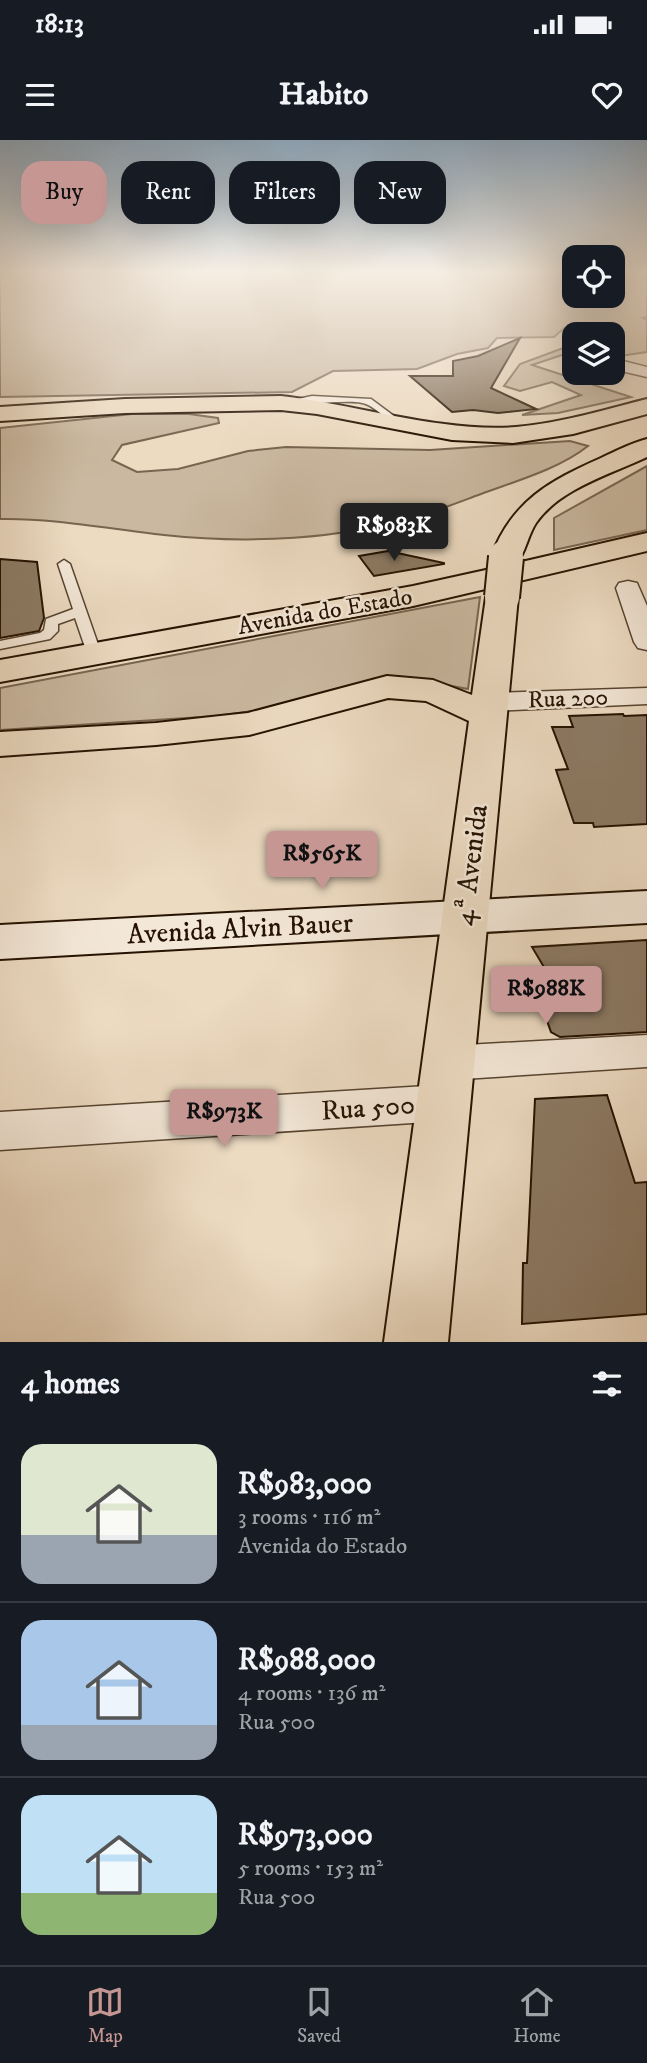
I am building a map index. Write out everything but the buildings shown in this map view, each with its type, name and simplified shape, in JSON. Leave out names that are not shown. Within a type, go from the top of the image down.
[{"type":"main road","points":[[0,414],[136,405],[281,404],[317,407],[452,432],[513,435],[573,427],[647,406]]},
{"type":"main road","name":"4ª Avenida","points":[[416,1342],[506,557],[519,526],[533,510],[558,492],[647,447]]},
{"type":"main road","name":"Avenida do Estado","points":[[0,671],[425,594],[644,544]]},
{"type":"main road","points":[[0,744],[156,734],[248,724],[387,687],[433,691],[489,709]]},
{"type":"main road","name":"Avenida Alvin Bauer","points":[[0,942],[647,907]]},
{"type":"street","points":[[625,366],[647,372]]},
{"type":"street","points":[[628,589],[647,642]]},
{"type":"street","name":"Rua 200","points":[[489,709],[647,696]]},
{"type":"street","name":"Rua 500","points":[[0,1131],[446,1083],[647,1051]]},
{"type":"lane","points":[[64,564],[94,653]]},
{"type":"lane","points":[[0,645],[46,636],[51,631],[51,622],[80,611]]},
{"type":"shaded area","points":[[0,328],[562,328],[554,337],[497,338],[488,348],[457,354],[417,369],[333,371],[292,392],[0,397]]},
{"type":"shaded area","points":[[625,328],[647,328],[647,352],[625,355]]},
{"type":"shaded area","points":[[562,348],[562,355],[532,365],[562,375],[562,385],[594,385],[631,397],[558,413],[522,415],[581,395],[552,382],[520,391],[504,386],[520,364]]},
{"type":"shaded area","points":[[132,414],[189,414],[218,418],[219,423],[122,445],[112,460],[137,472],[178,469],[248,451],[286,447],[430,450],[570,441],[588,446],[551,468],[437,510],[391,523],[326,535],[261,539],[196,538],[62,522],[0,519],[0,428]]},
{"type":"shaded area","points":[[647,466],[647,530],[554,550],[554,518]]},
{"type":"shaded area","points":[[480,597],[468,689],[415,679],[376,678],[294,705],[217,716],[0,730],[0,688]]}]
